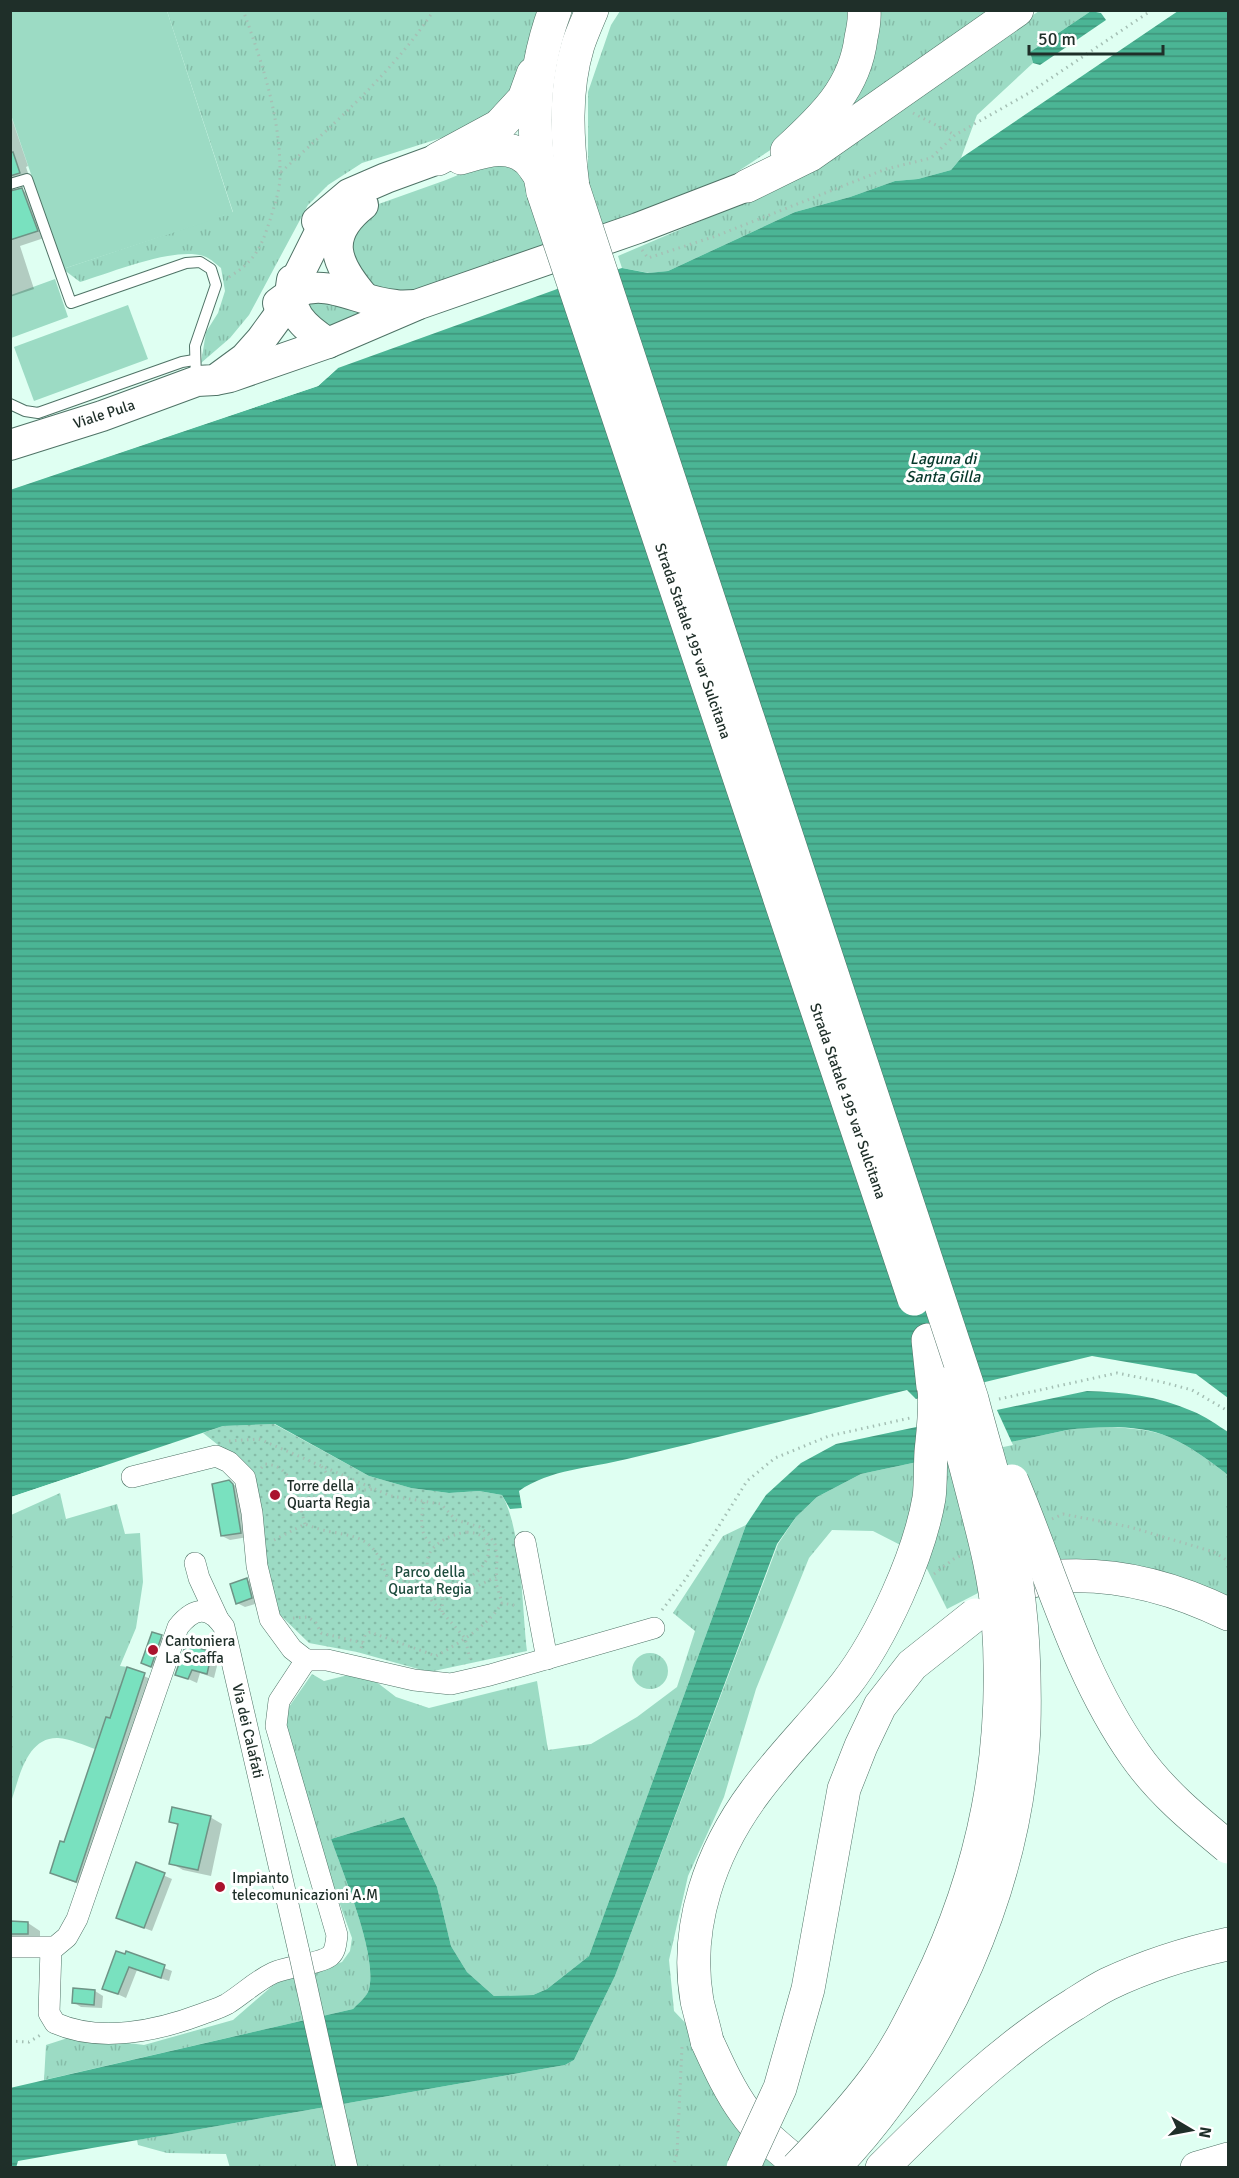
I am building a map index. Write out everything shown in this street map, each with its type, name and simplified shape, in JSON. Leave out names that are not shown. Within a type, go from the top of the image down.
[{"type":"highway","name":"Strada Statale 195 var Sulcitana","points":[[592,10],[578,46],[569,85],[568,147],[552,184],[972,1399],[1011,1550],[1019,1600],[1024,1664],[1024,1729],[1013,1813],[995,1887],[984,1921],[969,1959],[936,2028],[898,2090],[833,2168]]},
{"type":"highway","points":[[747,186],[820,120],[847,85],[859,57],[864,10]]},
{"type":"highway","points":[[747,186],[810,156],[1017,10]]},
{"type":"highway","name":"Strada Statale 195 var Sulcitana","points":[[552,19],[538,76],[534,107],[552,184],[955,1422],[984,1537],[998,1616],[1001,1686],[999,1740],[991,1802],[972,1877],[947,1947],[912,2019],[876,2078],[831,2132],[797,2168]]},
{"type":"highway","points":[[449,159],[499,126],[524,99],[552,19]]},
{"type":"highway","points":[[449,159],[492,149],[509,151],[526,158],[552,184]]},
{"type":"highway","points":[[804,2168],[775,2145],[745,2113],[719,2069],[694,2050],[697,2000],[695,1935],[702,1897],[714,1861],[729,1832],[755,1792],[846,1683],[880,1631],[905,1576],[929,1498],[936,1408],[928,1340]]},
{"type":"highway","points":[[972,1399],[1013,1483],[1100,1699],[1135,1756],[1180,1808],[1228,1848]]},
{"type":"highway","points":[[743,2168],[780,2088],[808,1989],[844,1789],[880,1706],[912,1665],[975,1615],[976,1605],[1019,1583],[1061,1576],[1132,1580],[1193,1597],[1228,1614]]},
{"type":"highway","points":[[882,2168],[985,2069],[1055,2016],[1106,1985],[1155,1964],[1228,1944]]},
{"type":"highway","points":[[1197,2168],[1228,2159]]},
{"type":"street","points":[[202,374],[252,324],[263,307],[297,237],[349,194],[386,178],[449,159]]},
{"type":"street","points":[[363,297],[347,277],[338,253],[340,233],[346,220],[362,206],[426,178],[449,159]]},
{"type":"street","points":[[202,374],[230,377],[328,343],[418,304],[628,231],[747,186]]},
{"type":"street","points":[[202,374],[245,358],[261,340],[277,318],[290,294],[297,256],[321,218]]},
{"type":"street","points":[[227,351],[241,348],[278,303],[290,294],[305,288],[327,288],[396,305],[418,304]]},
{"type":"street","points":[[290,294],[297,316],[310,330],[328,343]]},
{"type":"street","name":"Viale Pula","points":[[10,445],[102,416],[202,374]]},
{"type":"street","points":[[132,1477],[216,1456],[229,1462],[245,1478],[252,1513],[257,1566],[270,1619],[292,1649],[306,1660],[327,1660],[414,1680],[451,1684],[654,1628]]},
{"type":"street","points":[[525,1542],[547,1659]]},
{"type":"street","name":"Via dei Calafati","points":[[195,1563],[199,1578],[224,1627],[347,2168]]},
{"type":"street","points":[[10,1947],[51,1948],[67,1937],[77,1920],[178,1627],[187,1616],[201,1611],[212,1614],[218,1619]]},
{"type":"street","points":[[51,1948],[49,2013],[55,2023],[78,2031],[115,2033],[155,2028],[184,2021],[226,2004],[270,1974],[323,1959],[333,1951],[337,1935],[276,1726],[279,1701],[306,1660]]},
{"type":"lane","points":[[10,184],[27,178],[71,303],[186,263],[200,262],[211,269],[216,285],[195,346],[202,374]]},
{"type":"lane","points":[[10,404],[25,411],[38,413],[182,362],[202,374]]},
{"type":"path","points":[[216,285],[247,266],[263,242],[276,201],[280,172],[274,110],[243,10]]},
{"type":"path","points":[[280,172],[347,112],[418,34],[434,10]]},
{"type":"path","points":[[628,231],[648,258],[716,236],[886,169],[931,159],[955,135],[1029,93],[1152,10]]},
{"type":"path","points":[[889,101],[955,135]]},
{"type":"path","points":[[216,1456],[223,1442],[259,1439],[391,1496],[441,1504],[456,1520],[480,1527],[495,1544],[498,1593],[502,1603]]},
{"type":"path","points":[[258,1476],[265,1464],[274,1464],[285,1471],[298,1498],[305,1524]]},
{"type":"path","points":[[320,1464],[324,1473],[335,1484],[364,1490],[375,1489]]},
{"type":"path","points":[[298,1498],[324,1496],[335,1484]]},
{"type":"path","points":[[424,1502],[422,1531],[424,1538],[435,1546]]},
{"type":"path","points":[[269,1545],[305,1524]]},
{"type":"path","points":[[305,1524],[317,1529],[352,1534],[380,1557],[387,1577],[417,1584],[465,1638],[474,1679]]},
{"type":"path","points":[[467,1532],[480,1534],[488,1546],[486,1560],[477,1572],[459,1582],[443,1584],[432,1576],[427,1563],[435,1546],[452,1535],[467,1532]]},
{"type":"path","points":[[1162,1535],[1214,1552],[1228,1561]]},
{"type":"path","points":[[444,1594],[473,1588],[496,1576]]},
{"type":"path","points":[[442,1612],[443,1584]]},
{"type":"path","points":[[502,1603],[522,1607],[537,1605]]},
{"type":"path","points":[[356,1666],[365,1635],[370,1632],[436,1656],[465,1638],[496,1614],[502,1603]]},
{"type":"path","points":[[289,1612],[292,1618],[308,1617],[316,1623],[321,1633],[363,1643]]},
{"type":"path","points":[[10,2041],[29,2042],[55,2023]]},
{"type":"path","points":[[673,2168],[694,2050]]},
{"type":"green space","points":[[10,11],[167,11],[233,213],[63,269],[11,115]]},
{"type":"green space","points":[[167,11],[547,11],[505,108],[460,132],[362,163],[328,185],[308,205],[249,315],[230,338],[201,363],[206,332],[218,313],[225,291],[221,268],[210,259],[193,254],[161,257],[80,282],[63,269],[233,212]]},
{"type":"green space","points":[[620,11],[854,11],[841,76],[772,149],[731,176],[692,193],[402,295],[376,290],[349,253],[350,235],[373,206],[487,163],[510,164],[534,184],[588,166],[588,92],[611,25]]},
{"type":"green space","points":[[876,11],[996,11],[816,146]]},
{"type":"green space","points":[[1039,11],[1091,11],[1030,52],[1033,63],[977,115],[961,158],[951,170],[918,179],[895,181],[850,197],[795,212],[668,271],[649,273],[622,268],[618,256],[740,204],[913,96]]},
{"type":"green space","points":[[55,279],[68,317],[11,338],[11,295]]},
{"type":"green space","points":[[309,296],[351,307],[367,317],[333,329],[305,309]]},
{"type":"green space","points":[[128,305],[148,359],[34,401],[14,347]]},
{"type":"green space","name":"Parco della Quarta Regia","points":[[274,1424],[369,1476],[411,1488],[449,1493],[479,1491],[502,1495],[514,1528],[527,1651],[429,1672],[357,1652],[309,1643],[274,1609],[253,1486],[256,1475],[203,1433],[223,1426]]},
{"type":"green space","points":[[1099,1426],[1143,1430],[1169,1437],[1192,1449],[1228,1475],[1228,1598],[1025,1569],[947,1609],[920,1555],[873,1531],[832,1530],[809,1558],[756,1689],[724,1797],[688,1876],[669,1960],[674,2011],[693,2031],[724,2107],[775,2167],[230,2168],[226,2154],[167,2153],[138,2145],[137,2140],[565,2065],[574,2060],[615,1976],[778,1544],[796,1517],[817,1497],[861,1474],[1067,1430]]},
{"type":"green space","points":[[60,1493],[66,1519],[117,1504],[125,1534],[140,1533],[143,1582],[136,1628],[120,1666],[127,1667],[118,1694],[137,1700],[128,1724],[106,1717],[95,1749],[58,1738],[38,1744],[21,1771],[11,1802],[11,1515]]},
{"type":"green space","points":[[746,1525],[589,1956],[547,1989],[533,1995],[494,1996],[467,1972],[451,1946],[437,1887],[404,1817],[331,1839],[351,1894],[369,1960],[368,1992],[353,2009],[44,2080],[46,2045],[74,2036],[144,2045],[233,2020],[284,1978],[317,1971],[342,1962],[350,1951],[352,1938],[305,1799],[284,1714],[312,1674],[324,1681],[348,1675],[370,1677],[396,1697],[429,1708],[537,1681],[548,1750],[591,1744],[637,1717],[677,1687],[695,1631],[673,1613],[723,1536]]},
{"type":"green space","points":[[650,1653],[663,1658],[668,1671],[663,1684],[650,1689],[637,1684],[632,1671],[637,1658]]},
{"type":"water","points":[[1091,11],[1101,13],[1106,20],[1040,65],[1033,63],[1030,52]]},
{"type":"water","name":"Laguna di Santa Gilla","points":[[1178,11],[1228,11],[1228,1398],[1196,1374],[1092,1356],[981,1383],[953,1386],[916,1399],[907,1390],[662,1451],[571,1470],[544,1478],[519,1491],[522,1508],[510,1509],[502,1495],[479,1491],[449,1493],[411,1488],[369,1476],[275,1424],[223,1426],[11,1497],[10,490],[318,386],[338,368],[585,279],[622,268],[648,273],[668,271],[795,212],[850,197],[895,181],[918,179],[951,170],[961,158]]},
{"type":"water","points":[[1087,1391],[1154,1398],[1206,1418],[1228,1432],[1228,1475],[1192,1449],[1158,1433],[1132,1428],[1092,1428],[1067,1430],[861,1474],[817,1497],[796,1517],[777,1544],[615,1976],[574,2060],[565,2065],[18,2161],[16,2168],[11,2167],[10,2088],[353,2009],[361,2001],[368,1992],[369,1960],[359,1917],[331,1839],[404,1817],[437,1887],[451,1946],[467,1972],[494,1996],[533,1995],[547,1989],[589,1956],[746,1525],[766,1495],[801,1463],[836,1444]]},
{"type":"pier","points":[[338,368],[318,386],[11,489],[10,486],[317,383],[331,370]]},
{"type":"pier","points":[[996,1408],[1013,1445],[960,1456],[948,1418]]},
{"type":"pier","points":[[101,1467],[100,1471],[10,1500],[11,1497]]},
{"type":"building","points":[[13,152],[20,173],[10,176],[10,153]]},
{"type":"building","points":[[22,188],[38,231],[10,240],[10,191]]},
{"type":"building","points":[[229,1480],[233,1484],[241,1533],[221,1536],[212,1484]]},
{"type":"building","points":[[247,1578],[252,1598],[236,1604],[230,1584]]},
{"type":"building","name":"Cantoniera La Scaffa","points":[[152,1632],[162,1635],[151,1667],[141,1663]]},
{"type":"building","points":[[186,1644],[212,1652],[207,1674],[192,1670],[188,1679],[175,1675]]},
{"type":"building","points":[[127,1667],[145,1673],[76,1882],[50,1873],[60,1841],[64,1842],[106,1717],[110,1718]]},
{"type":"building","points":[[172,1807],[211,1816],[198,1870],[169,1864],[178,1824],[169,1822]]},
{"type":"building","points":[[136,1862],[165,1873],[144,1928],[116,1918]]},
{"type":"building","points":[[10,1921],[28,1922],[28,1934],[10,1934]]},
{"type":"building","points":[[116,1951],[125,1954],[126,1951],[165,1965],[161,1978],[129,1967],[118,1994],[102,1989]]},
{"type":"building","points":[[73,1988],[95,1990],[94,2005],[72,2003]]},
{"type":"place","name":"Torre della Quarta Regia","points":[[275,1495]]},
{"type":"place","name":"Cantoniera La Scaffa","points":[[153,1650]]},
{"type":"place","name":"Impianto telecomunicazioni A.M","points":[[220,1887]]}]
